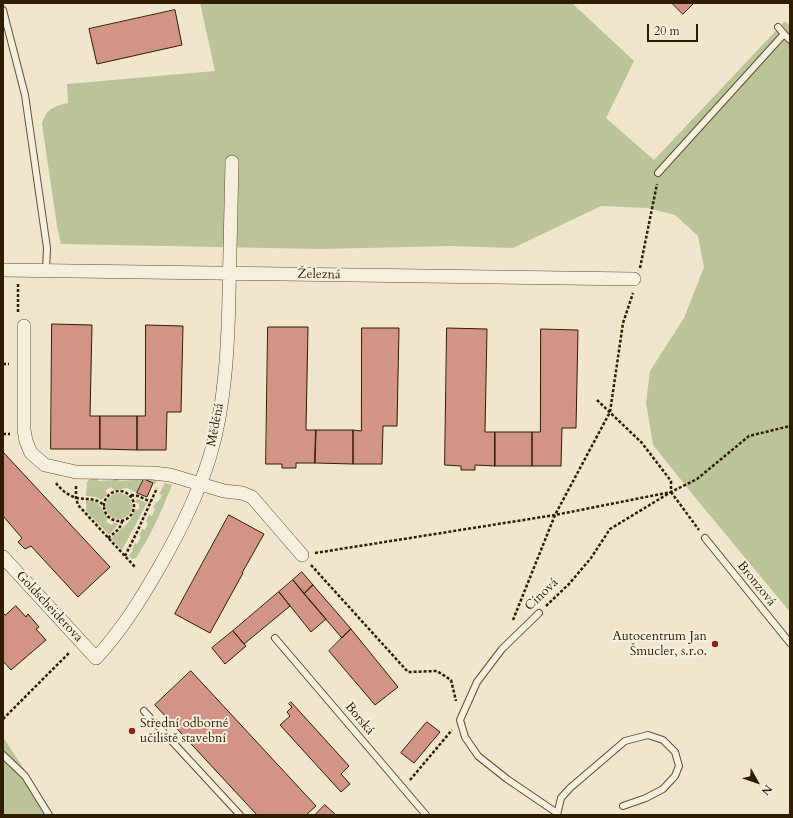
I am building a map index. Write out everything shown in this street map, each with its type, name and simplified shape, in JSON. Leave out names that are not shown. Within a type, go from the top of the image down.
[{"type":"street","name":"Měděná","points":[[96,658],[131,615],[146,590],[184,521],[200,484],[210,455],[217,427],[224,383],[228,336],[232,162]]},
{"type":"street","name":"Železná","points":[[3,270],[636,279]]},
{"type":"street","points":[[24,326],[24,430],[26,441],[32,453],[46,465],[76,472],[170,475],[224,492],[242,493],[252,497],[302,555]]},
{"type":"street","name":"Goldscheiderova","points":[[3,557],[96,658]]},
{"type":"lane","points":[[3,10],[25,95],[47,248],[46,271]]},
{"type":"lane","points":[[778,27],[790,40]]},
{"type":"lane","points":[[658,173],[784,34]]},
{"type":"lane","name":"Bronzová","points":[[705,538],[790,643]]},
{"type":"lane","name":"Cínová","points":[[460,720],[477,682],[502,649],[539,614]]},
{"type":"lane","name":"Borská","points":[[275,638],[426,815]]},
{"type":"lane","points":[[144,711],[240,815]]},
{"type":"lane","points":[[460,720],[465,737],[478,756],[506,779],[557,814],[561,798],[570,788],[626,742],[648,734],[663,740],[675,752],[679,766],[675,776],[662,789],[646,798],[623,806]]},
{"type":"lane","points":[[3,756],[25,776],[49,815]]},
{"type":"path","points":[[511,626],[555,515],[610,412],[622,324],[636,279],[656,190],[658,173]]},
{"type":"path","points":[[18,270],[18,322],[24,326]]},
{"type":"path","points":[[597,400],[642,443],[671,481],[671,492],[705,538]]},
{"type":"path","points":[[302,555],[555,515],[671,492],[697,479],[749,436],[790,426]]},
{"type":"path","points":[[3,434],[9,434]]},
{"type":"path","points":[[46,465],[56,484],[62,490],[76,498],[94,499],[104,504]]},
{"type":"path","points":[[76,472],[76,498],[78,505],[136,568]]},
{"type":"path","points":[[125,556],[151,502],[162,474]]},
{"type":"path","points":[[122,521],[116,520],[109,516],[105,510],[104,504],[107,497],[113,492],[123,491],[151,502]]},
{"type":"path","name":"Cínová","points":[[539,614],[569,584],[591,558],[610,529],[671,492]]},
{"type":"path","points":[[108,538],[118,529],[122,524],[122,521],[130,516],[134,510],[134,502],[130,495]]},
{"type":"path","points":[[302,555],[408,672],[437,671],[451,680],[460,720],[403,788]]},
{"type":"path","points":[[3,719],[81,642]]},
{"type":"green space","points":[[200,3],[572,3],[634,61],[606,118],[654,160],[785,21],[790,26],[790,612],[653,445],[646,403],[650,371],[684,318],[704,267],[698,236],[675,215],[648,208],[601,206],[513,248],[452,246],[320,249],[61,244],[42,124],[46,115],[51,109],[68,103],[67,84],[215,71]]},
{"type":"green space","points":[[92,477],[98,477],[98,481],[114,480],[114,477],[119,477],[119,481],[135,480],[135,478],[157,480],[155,484],[144,479],[137,493],[127,488],[114,490],[111,487],[106,490],[107,494],[102,500],[95,497],[86,496],[87,482]]},
{"type":"green space","points":[[165,483],[172,485],[164,504],[136,558],[132,559],[129,556],[133,550],[132,549],[141,537],[139,536],[142,529],[145,530],[149,515],[152,516],[155,509],[153,508],[162,495],[159,494]]},
{"type":"green space","points":[[119,493],[128,497],[132,506],[128,515],[119,519],[110,515],[106,506],[110,497]]},
{"type":"green space","points":[[138,499],[147,503],[122,550],[111,538],[128,522],[135,510],[139,509],[139,503],[135,503]]},
{"type":"green space","points":[[86,500],[98,503],[100,505],[108,518],[106,522],[112,525],[114,522],[118,524],[109,535],[86,511]]},
{"type":"green space","points":[[3,737],[54,815],[3,815]]},
{"type":"building","points":[[672,3],[694,3],[683,14]]},
{"type":"building","points":[[175,10],[182,45],[97,64],[89,29]]},
{"type":"building","points":[[52,324],[92,325],[90,416],[100,416],[100,449],[51,449]]},
{"type":"building","points":[[146,325],[183,326],[181,412],[167,412],[166,450],[137,450],[137,416],[145,416]]},
{"type":"building","points":[[268,327],[308,327],[306,430],[316,430],[315,463],[296,463],[296,468],[282,468],[282,464],[266,464]]},
{"type":"building","points":[[362,328],[399,328],[397,426],[383,426],[382,464],[353,464],[353,430],[361,431]]},
{"type":"building","points":[[447,328],[487,329],[485,432],[495,432],[495,466],[475,465],[475,470],[461,470],[461,466],[445,465]]},
{"type":"building","points":[[541,329],[578,330],[576,428],[562,428],[561,466],[532,466],[532,432],[540,432]]},
{"type":"building","points":[[100,416],[137,416],[137,450],[100,449]]},
{"type":"building","points":[[316,430],[353,430],[353,464],[315,463]]},
{"type":"building","points":[[495,432],[532,432],[532,466],[495,466]]},
{"type":"building","points":[[3,452],[110,567],[78,597],[31,546],[25,549],[18,542],[22,538],[3,516]]},
{"type":"building","points":[[144,479],[153,483],[147,497],[137,493]]},
{"type":"building","points":[[229,515],[264,534],[210,633],[175,614]]},
{"type":"building","points":[[302,572],[313,585],[304,594],[293,580]]},
{"type":"building","points":[[293,580],[326,619],[311,632],[279,592]]},
{"type":"building","points":[[313,585],[351,629],[342,638],[304,594]]},
{"type":"building","points":[[279,592],[290,606],[244,644],[233,631]]},
{"type":"building","points":[[16,606],[26,617],[28,614],[39,627],[36,629],[46,640],[11,670],[3,661],[3,613],[5,615]]},
{"type":"building","points":[[351,629],[398,687],[375,705],[329,651]]},
{"type":"building","points":[[233,631],[246,646],[225,664],[212,648]]},
{"type":"building","points":[[191,671],[316,806],[306,815],[257,815],[155,705]]},
{"type":"building","points":[[291,702],[349,766],[341,774],[350,784],[341,792],[280,725],[290,716],[287,712],[292,707],[289,704]]},
{"type":"building","points":[[427,722],[440,732],[414,763],[401,753]]},
{"type":"building","points":[[325,805],[336,815],[315,815]]},
{"type":"place","name":"Autocentrum Jan Šmucler, s.r.o.","points":[[715,644]]},
{"type":"place","name":"Střední odborné učiliště stavební","points":[[132,731]]}]
